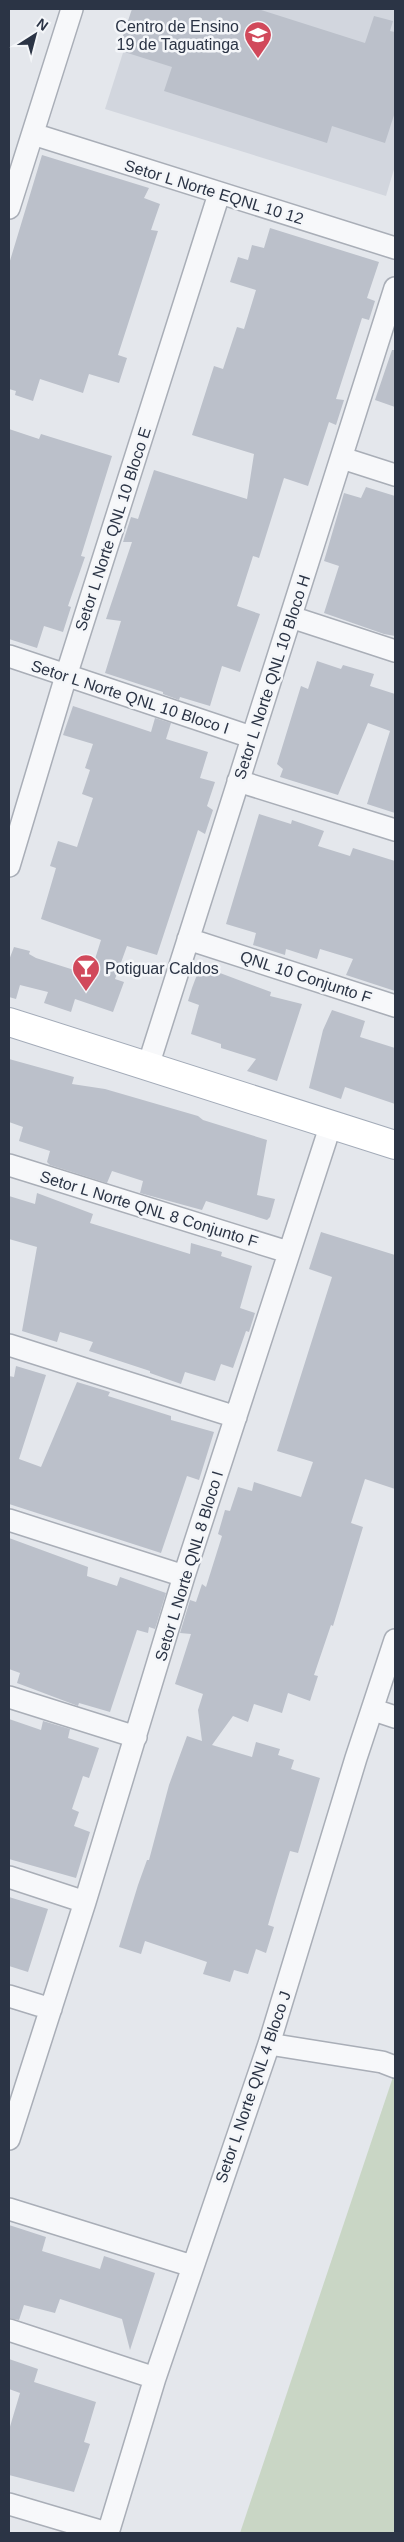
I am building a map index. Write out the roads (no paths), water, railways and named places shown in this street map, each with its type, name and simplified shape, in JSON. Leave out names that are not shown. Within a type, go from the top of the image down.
[{"type":"main road","points":[[9,1022],[395,1146]]},
{"type":"street","points":[[9,208],[14,174],[33,134],[72,9]]},
{"type":"street","name":"Setor L Norte EQNL 10 12","points":[[33,134],[395,248]]},
{"type":"street","name":"Setor L Norte QNL 10 Bloco E","points":[[9,866],[66,676],[219,194]]},
{"type":"street","name":"Setor L Norte QNL 10 Bloco H","points":[[148,1066],[251,737],[394,296]]},
{"type":"street","points":[[342,458],[395,475]]},
{"type":"street","points":[[291,617],[395,651]]},
{"type":"street","name":"Setor L Norte QNL 10 Bloco I","points":[[9,656],[251,737]]},
{"type":"street","points":[[238,781],[395,830]]},
{"type":"street","name":"QNL 10 Conjunto F","points":[[188,939],[395,1006]]},
{"type":"street","name":"Setor L Norte QNL 8 Bloco I","points":[[9,2139],[86,1902],[184,1576],[331,1124]]},
{"type":"street","name":"Setor L Norte QNL 8 Conjunto F","points":[[9,1165],[288,1252]]},
{"type":"street","points":[[9,1345],[236,1417]]},
{"type":"street","points":[[9,1520],[184,1576]]},
{"type":"street","name":"Setor L Norte QNL 4 Bloco J","points":[[107,2533],[192,2266],[270,2044],[356,1758],[374,1710],[395,1640]]},
{"type":"street","points":[[9,1697],[136,1737]]},
{"type":"street","points":[[374,1710],[395,1716]]},
{"type":"street","points":[[9,1877],[86,1902]]},
{"type":"street","points":[[9,1996],[51,2009]]},
{"type":"street","points":[[270,2044],[382,2062],[395,2067]]},
{"type":"street","points":[[9,2209],[192,2266]]},
{"type":"street","points":[[9,2330],[155,2378]]},
{"type":"street","points":[[9,2504],[107,2533]]},
{"type":"place","name":"Centro de Ensino 19 de Taguatinga","points":[[258,59]]},
{"type":"place","name":"Potiguar Caldos","points":[[86,992]]}]
